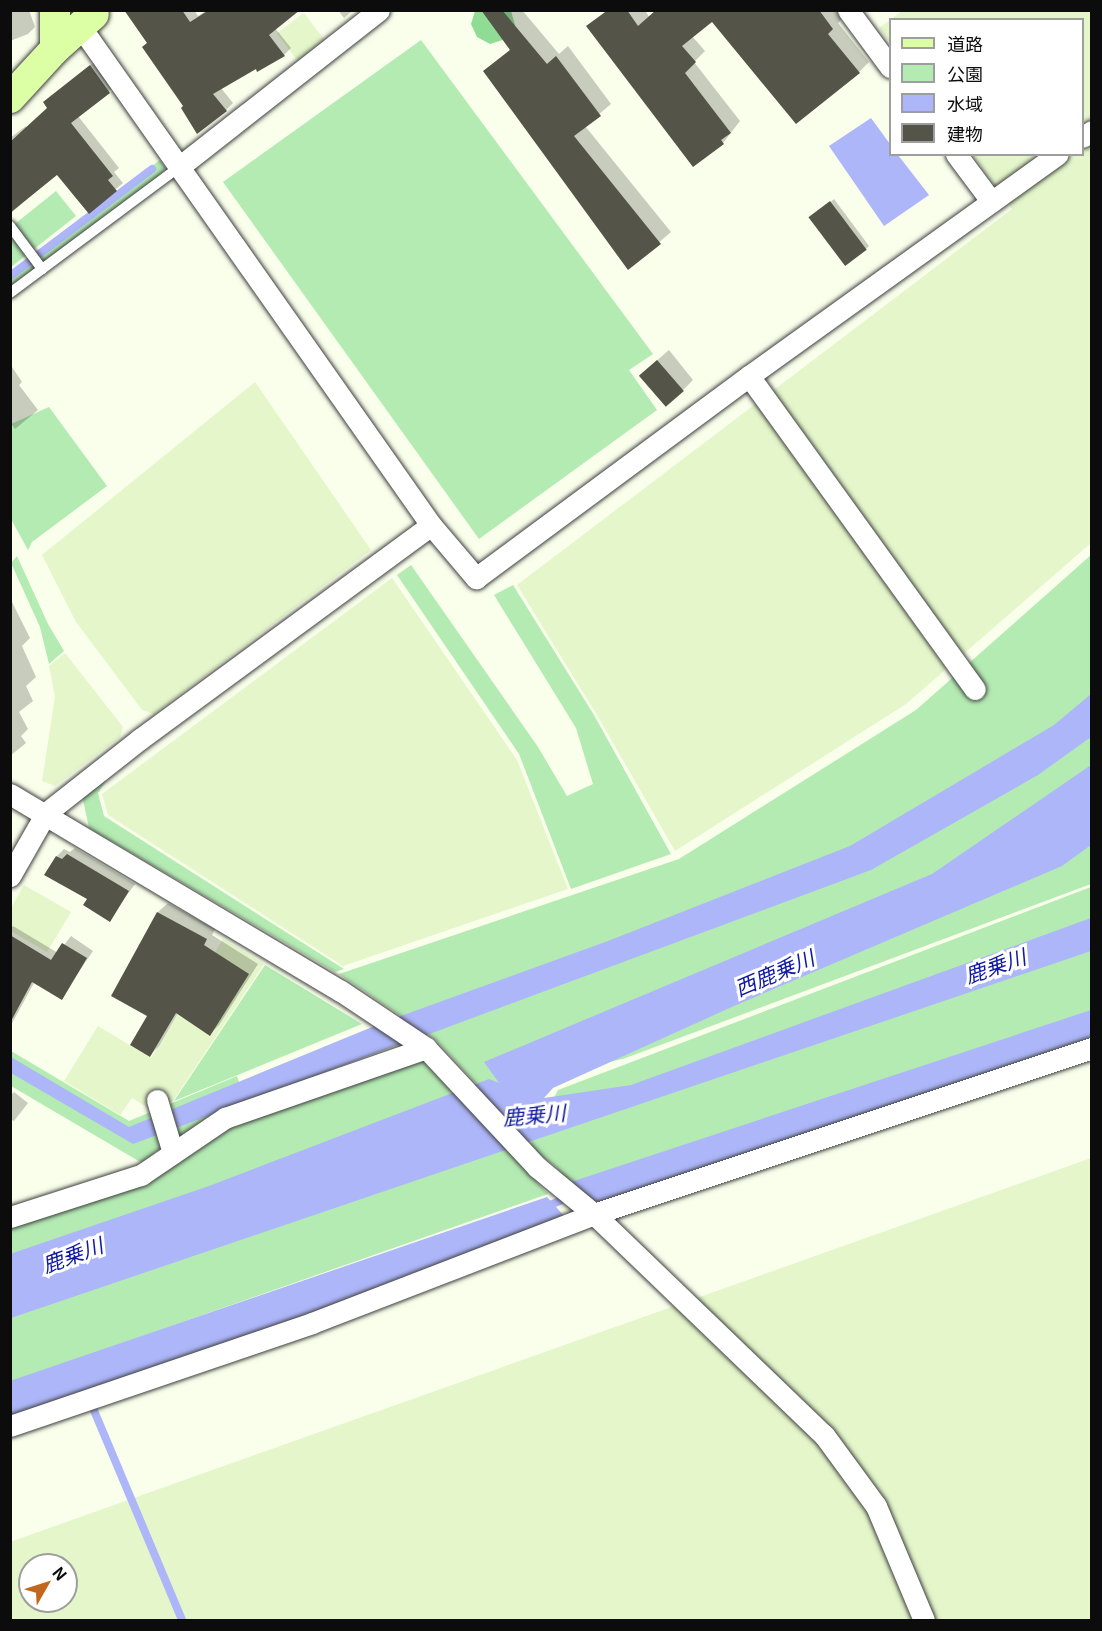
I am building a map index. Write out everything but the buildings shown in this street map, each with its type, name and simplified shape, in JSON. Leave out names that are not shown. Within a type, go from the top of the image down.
[{"type":"street","points":[[179,167],[379,10]]},
{"type":"street","points":[[848,10],[889,64]]},
{"type":"street","points":[[10,98],[55,49],[81,15],[179,167],[432,525],[476,578],[749,376],[1055,156]]},
{"type":"street","points":[[957,156],[991,201]]},
{"type":"street","points":[[749,376],[975,689]]},
{"type":"street","points":[[10,876],[46,813],[149,732],[432,525]]},
{"type":"street","points":[[10,794],[46,813],[378,1015],[426,1048],[523,1152],[554,1182],[594,1214],[824,1435],[876,1506],[924,1620]]},
{"type":"street","points":[[10,1217],[141,1175],[225,1118],[426,1048]]},
{"type":"street","points":[[10,1426],[312,1323],[594,1214],[1092,1048]]},
{"type":"street","points":[[161,1115],[173,1153]]},
{"type":"lane","points":[[10,293],[179,167]]},
{"type":"lane","points":[[10,226],[42,269]]},
{"type":"green space","points":[[475,11],[511,11],[515,25],[509,38],[490,44],[477,37],[471,24]]},
{"type":"green space","points":[[902,11],[1091,11],[1091,543],[906,704],[675,851],[597,715],[517,585],[1012,209],[974,156],[1084,156],[1084,18],[893,18]]},
{"type":"green space","points":[[304,13],[327,43],[300,64],[277,33]]},
{"type":"green space","points":[[889,21],[889,42],[879,28]]},
{"type":"green space","points":[[421,40],[653,354],[629,370],[657,410],[479,539],[223,182]]},
{"type":"green space","points":[[160,160],[165,167],[163,173],[11,287],[11,271]]},
{"type":"green space","points":[[56,191],[76,216],[11,267],[11,227]]},
{"type":"green space","points":[[255,382],[371,550],[154,714],[142,710],[76,622],[42,555]]},
{"type":"green space","points":[[49,407],[107,486],[32,542],[28,550],[11,519],[11,424]]},
{"type":"green space","points":[[1091,555],[1091,884],[623,1059],[482,1090],[435,1039],[339,974],[679,859],[916,710]]},
{"type":"green space","points":[[17,556],[48,624],[64,651],[49,664],[40,627],[11,563]]},
{"type":"green space","points":[[411,565],[538,747],[567,796],[593,784],[576,728],[494,595],[513,585],[594,715],[671,854],[571,889],[519,754],[397,575]]},
{"type":"green space","points":[[392,578],[517,760],[568,889],[343,966],[108,815],[102,794]]},
{"type":"green space","points":[[65,653],[123,727],[120,737],[55,786],[42,781],[55,697],[49,666]]},
{"type":"green space","points":[[110,775],[98,793],[104,816],[344,969],[335,972],[89,828],[82,795]]},
{"type":"green space","points":[[24,885],[71,912],[47,952],[11,931],[11,908]]},
{"type":"green space","points":[[1091,887],[1091,1042],[596,1211],[555,1166],[529,1146],[558,1090]]},
{"type":"green space","points":[[223,939],[264,964],[173,1101],[153,1111],[132,1098],[120,1115],[64,1081],[98,1026],[151,1058]]},
{"type":"green space","points":[[265,965],[362,1024],[174,1101]]},
{"type":"green space","points":[[11,1051],[129,1121],[237,1076],[246,1103],[158,1150],[142,1163],[11,1086]]},
{"type":"green space","points":[[423,1061],[548,1194],[11,1382],[10,1227],[150,1180],[218,1131]]},
{"type":"green space","points":[[1091,1158],[1091,1620],[11,1620],[10,1542]]},
{"type":"water","points":[[871,118],[889,143],[889,156],[899,156],[929,195],[884,226],[829,146]]},
{"type":"water","points":[[1091,694],[1091,737],[1038,775],[871,870],[424,1036],[398,1017],[608,941],[850,846],[1054,725]]},
{"type":"water","points":[[1091,765],[1091,845],[1062,866],[734,1006],[553,1088],[544,1098],[631,1085],[1091,918],[1091,951],[11,1318],[10,1254],[209,1186],[489,1079],[499,1083],[484,1062],[932,874]]},
{"type":"water","points":[[1091,1010],[1091,1037],[591,1206],[568,1183]]},
{"type":"water","points":[[377,1025],[403,1043],[133,1144],[11,1073],[11,1057],[129,1127]]},
{"type":"water","points":[[547,1197],[565,1217],[186,1360],[11,1422],[10,1381]]},
{"type":"waterway","points":[[10,276],[152,169]]},
{"type":"waterway","points":[[545,1207],[570,1197]]},
{"type":"waterway","points":[[90,1401],[182,1620]]},
{"type":"water label","name":"鹿乗川","points":[[995,965]]},
{"type":"water label","name":"西鹿乗川","points":[[774,972]]},
{"type":"water label","name":"鹿乗川","points":[[534,1114]]},
{"type":"water label","name":"鹿乗川","points":[[72,1254]]}]
